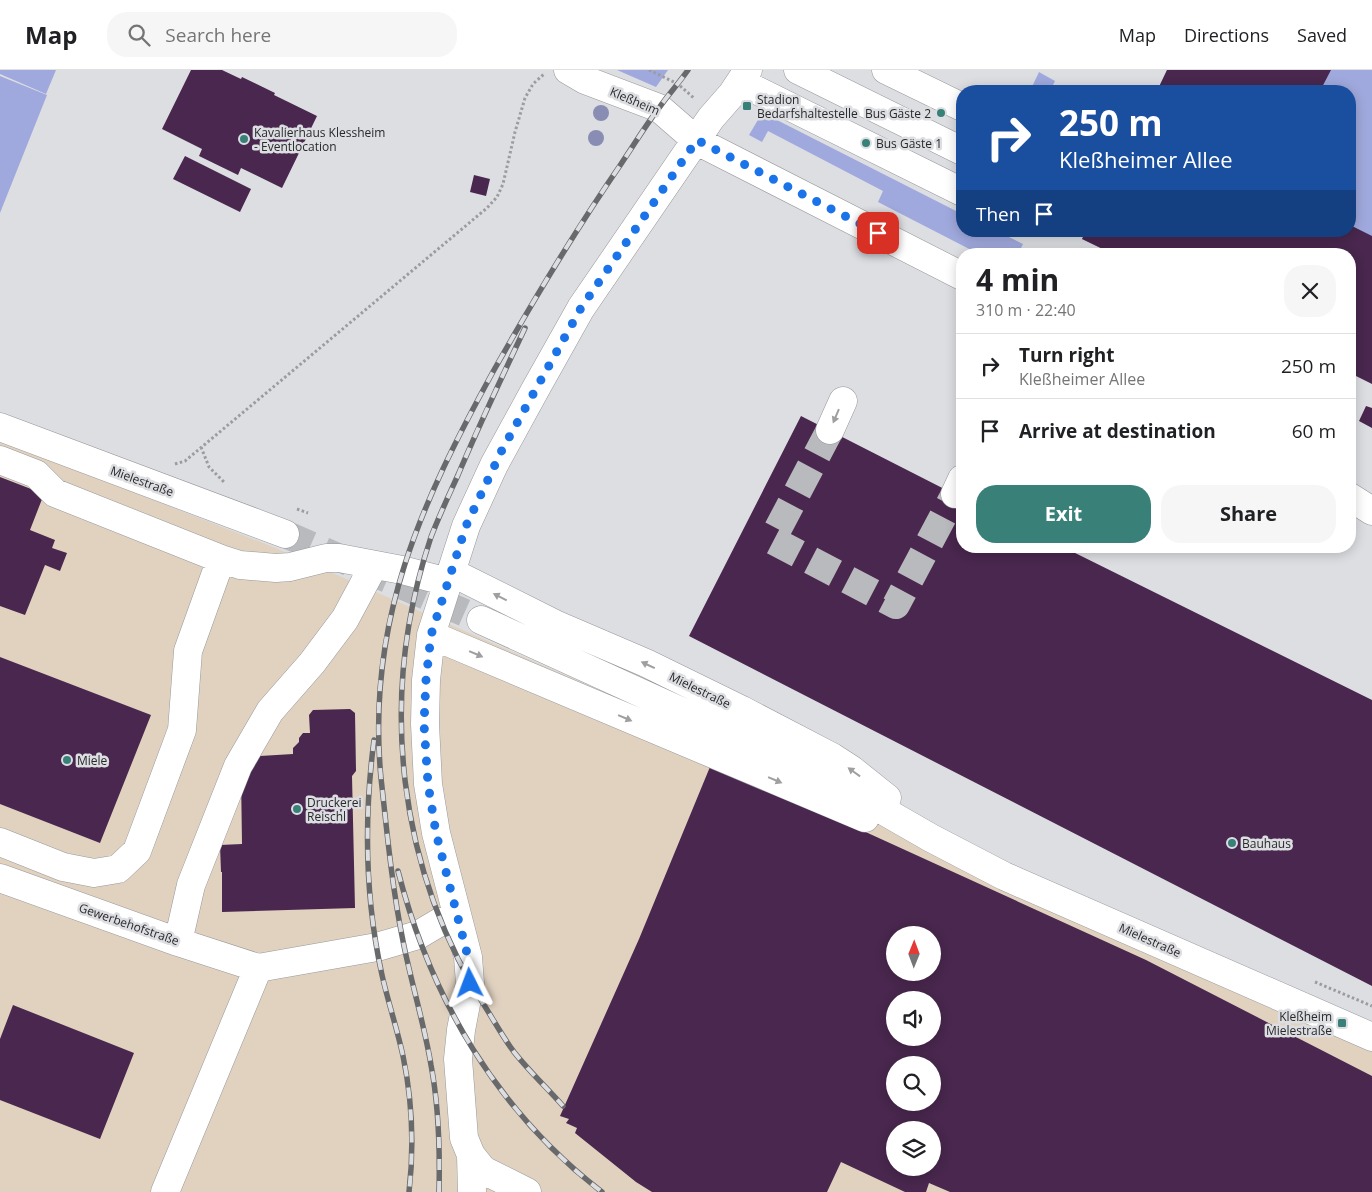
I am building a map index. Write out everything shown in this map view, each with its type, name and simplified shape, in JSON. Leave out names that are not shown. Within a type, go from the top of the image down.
[{"type":"street","name":"Kleßheim","points":[[568,70],[585,80],[658,108],[697,140],[956,273]]},
{"type":"street","points":[[798,70],[956,148]]},
{"type":"street","points":[[886,70],[956,104]]},
{"type":"street","points":[[528,1192],[483,1170],[471,1155],[464,1138],[458,1059],[461,1030],[470,983],[468,957],[436,833],[428,784],[424,724],[431,635],[466,526],[494,465],[581,308],[712,118],[744,76],[956,189]]},
{"type":"street","points":[[830,430],[842,401]]},
{"type":"street","name":"Mielestraße","points":[[0,427],[285,534]]},
{"type":"street","name":"Mielestraße","points":[[0,460],[36,474],[55,493],[240,565],[276,568],[290,567],[326,558],[339,558],[450,577],[646,663],[832,758],[852,770],[879,791],[930,838]]},
{"type":"street","points":[[1356,501],[1372,511]]},
{"type":"street","points":[[0,842],[63,867],[94,873],[118,869],[137,851],[182,730],[188,651],[221,559]]},
{"type":"street","points":[[178,942],[191,885],[238,766],[270,711],[312,663],[345,619],[374,565]]},
{"type":"street","name":"Mielestraße","points":[[481,620],[788,760],[863,799],[930,838],[1004,876],[1372,1037]]},
{"type":"street","name":"Mielestraße","points":[[431,635],[870,820],[930,838]]},
{"type":"street","name":"Gewerbehofstraße","points":[[0,878],[178,942],[258,968],[377,947],[418,935],[440,922],[459,923]]},
{"type":"street","points":[[166,1192],[258,968]]},
{"type":"street","points":[[471,1155],[472,1192]]},
{"type":"path","points":[[167,467],[185,461],[487,208],[497,197],[503,184],[525,98],[533,84],[547,70]]},
{"type":"path","points":[[201,447],[208,467],[225,483]]},
{"type":"path","points":[[290,507],[308,513]]},
{"type":"path","points":[[1310,982],[1319,983],[1372,1006]]},
{"type":"shaded area","points":[[0,70],[56,70],[46,94],[0,74]]},
{"type":"shaded area","points":[[617,70],[668,70],[656,87]]},
{"type":"shaded area","points":[[1167,70],[1372,70],[1372,384],[1356,289],[1356,248],[1101,248],[1082,239],[1083,237],[1356,237],[1356,85],[1160,85]]},
{"type":"shaded area","points":[[1039,72],[1055,81],[1053,85],[1033,85]]},
{"type":"shaded area","points":[[0,76],[47,95],[0,213]]},
{"type":"shaded area","points":[[774,112],[771,117],[956,211],[956,237],[1009,237],[1023,244],[1021,248],[967,248],[878,202],[883,191],[768,131],[762,142],[749,135],[762,113]]},
{"type":"shaded area","points":[[0,440],[271,546],[661,717],[1372,1043],[1372,1192],[0,1192]]},
{"type":"building","name":"Kavalierhaus Klessheim - Eventlocation","points":[[191,70],[222,70],[241,79],[242,77],[317,116],[282,188],[241,168],[238,175],[199,156],[202,149],[162,129]]},
{"type":"building","points":[[1167,70],[1331,70],[1323,85],[1160,85]]},
{"type":"building","points":[[185,156],[251,189],[240,212],[173,179]]},
{"type":"building","points":[[474,175],[490,179],[486,196],[470,192]]},
{"type":"building","points":[[1356,228],[1372,236],[1372,384],[1356,376],[1356,248],[1101,248],[1082,239],[1083,237],[1356,237]]},
{"type":"building","points":[[1366,406],[1372,408],[1372,428],[1359,421]]},
{"type":"building","name":"Bauhaus","points":[[801,416],[956,495],[956,553],[1075,553],[1372,700],[1372,986],[689,636]]},
{"type":"building","points":[[0,477],[44,494],[30,530],[55,540],[52,548],[67,553],[60,571],[45,565],[25,615],[0,606]]},
{"type":"building","name":"Miele","points":[[0,657],[151,715],[100,843],[0,804]]},
{"type":"building","name":"Druckerei Reischl","points":[[350,709],[355,713],[356,771],[352,776],[355,908],[222,912],[220,845],[242,844],[241,775],[260,756],[293,754],[293,748],[299,742],[299,738],[303,733],[310,733],[309,715],[313,710]]},
{"type":"building","points":[[712,762],[1146,960],[1372,1076],[1372,1192],[950,1192],[929,1183],[926,1192],[905,1192],[841,1162],[827,1192],[652,1192],[636,1182],[575,1133],[577,1128],[566,1123],[569,1119],[560,1116],[639,939]]},
{"type":"building","points":[[13,1005],[134,1053],[100,1139],[0,1100],[0,1039]]},
{"type":"tunnel","points":[[830,430],[772,540],[896,605],[955,494]]},
{"type":"tunnel","points":[[285,534],[481,620]]},
{"type":"railway","points":[[439,1192],[438,1128],[434,1081],[399,921],[381,778],[379,721],[382,667],[391,615],[404,565],[422,516],[443,468],[494,370],[587,214],[662,103],[688,70]]},
{"type":"railway","points":[[525,328],[482,419],[431,537],[414,598],[404,659],[401,721],[405,782],[416,842],[434,901],[458,958],[504,1038],[520,1059],[563,1106]]},
{"type":"railway","points":[[374,740],[369,798],[369,887],[376,946],[384,985],[403,1056],[408,1089],[412,1141],[409,1192]]},
{"type":"railway","points":[[398,871],[412,918],[429,964],[449,1007],[473,1049],[500,1089],[530,1126],[564,1160],[602,1192]]},
{"type":"place","name":"Stadion Bedarfshaltestelle","points":[[747,106]]},
{"type":"place","name":"Bus Gäste 2","points":[[941,113]]},
{"type":"place","name":"Kavalierhaus Klessheim - Eventlocation","points":[[244,139]]},
{"type":"place","name":"Bus Gäste 1","points":[[866,143]]},
{"type":"place","name":"Miele","points":[[67,760]]},
{"type":"place","name":"Druckerei Reischl","points":[[297,809]]},
{"type":"place","name":"Bauhaus","points":[[1232,843]]},
{"type":"place","name":"Kleßheim Mielestraße","points":[[1342,1023]]},
{"type":"route","points":[[470,983],[468,957],[436,833],[428,784],[424,724],[426,680],[431,635],[466,526],[494,465],[581,308],[697,140],[878,233]]}]
